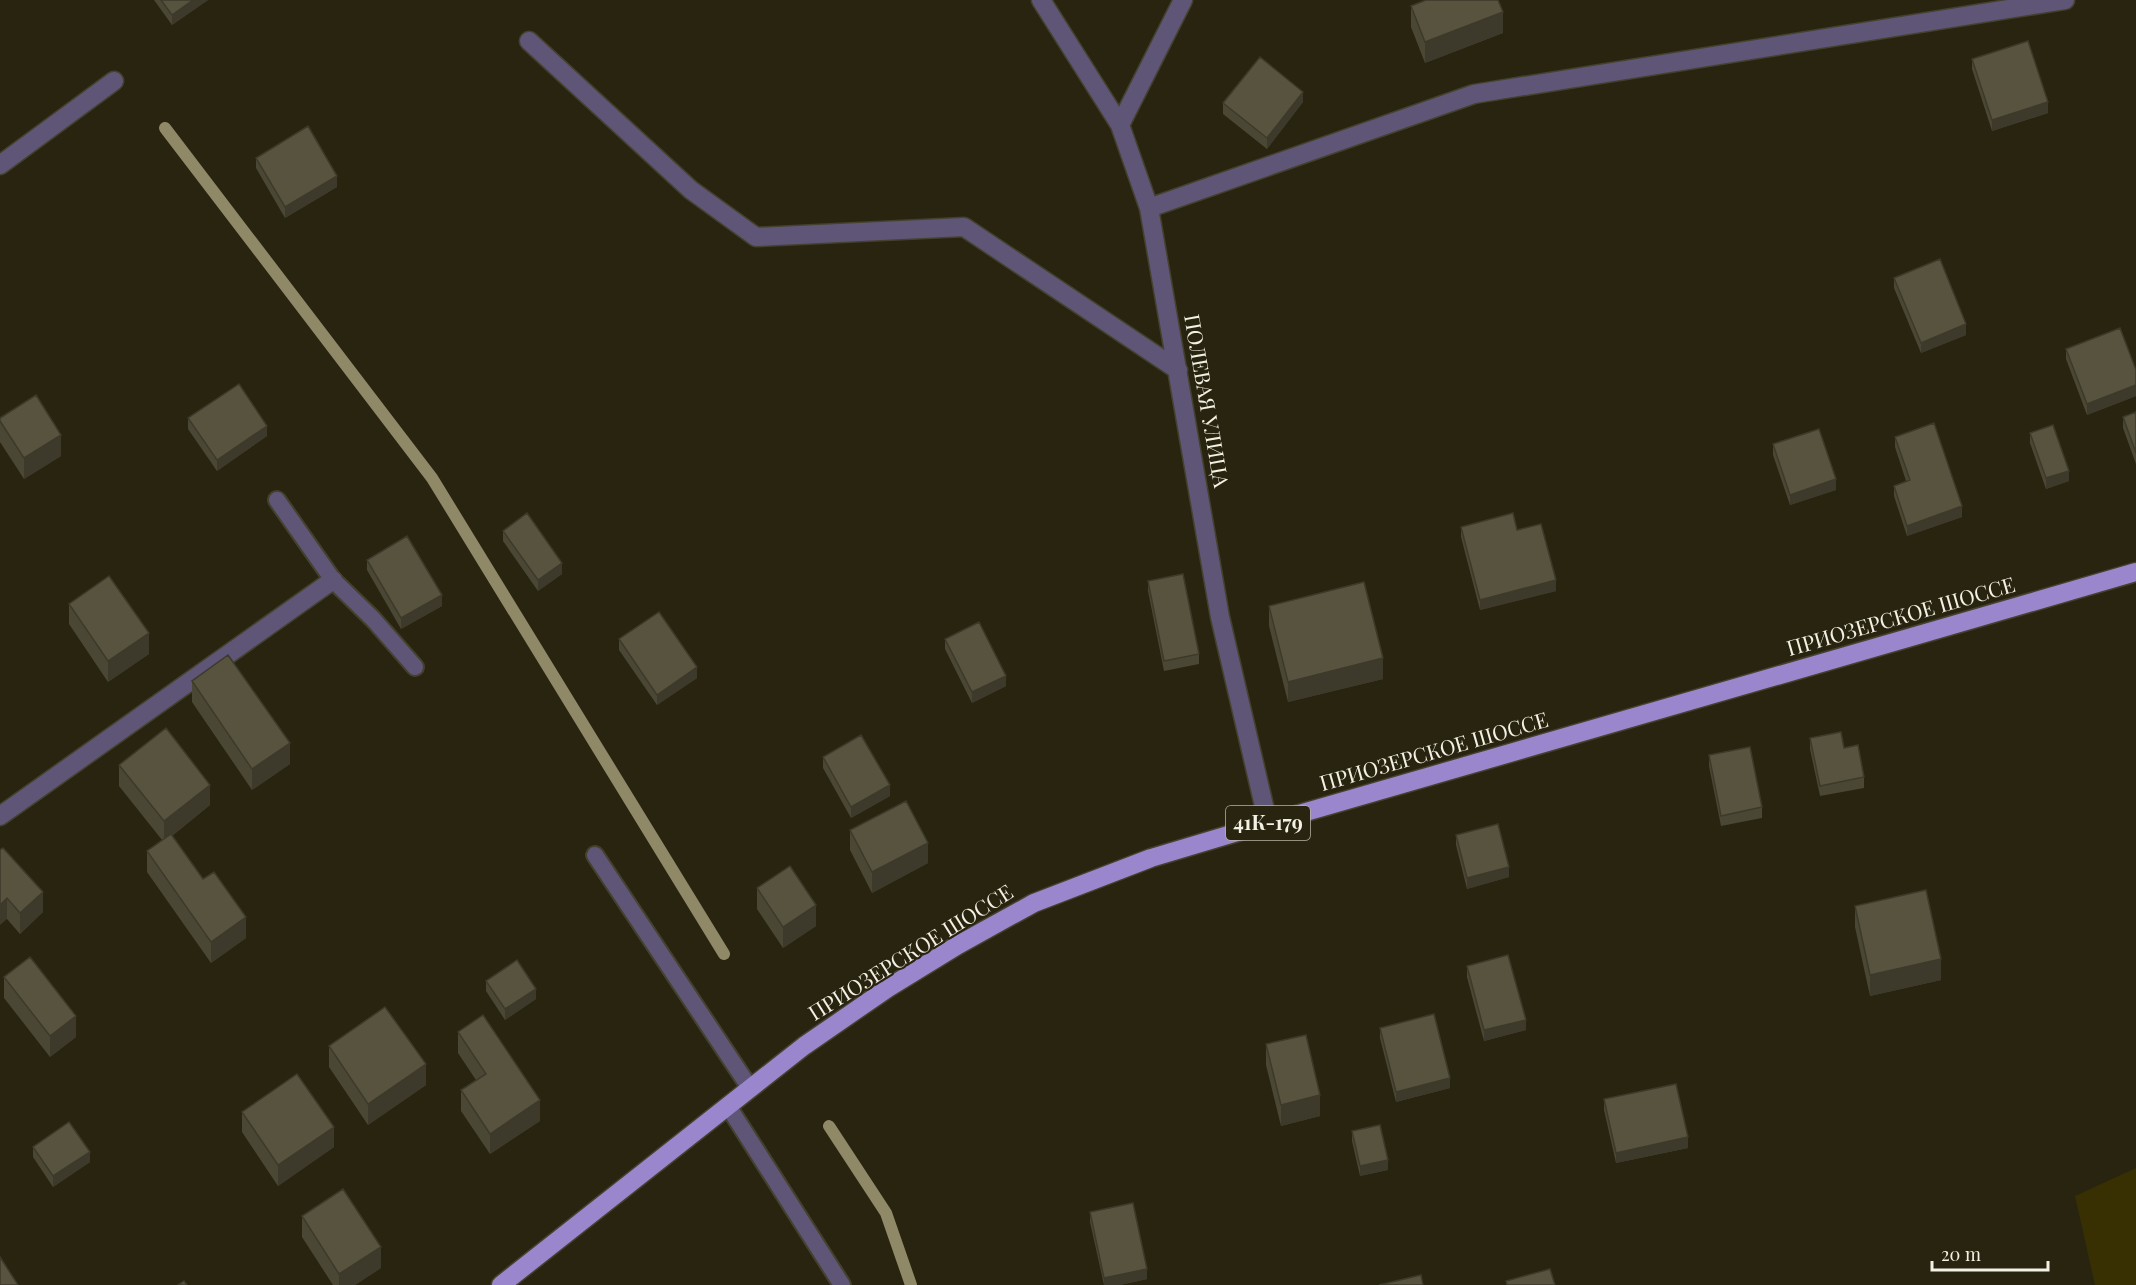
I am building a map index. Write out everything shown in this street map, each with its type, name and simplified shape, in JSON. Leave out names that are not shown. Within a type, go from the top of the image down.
[{"type":"main road","name":"ПРИОЗЕРСКОЕ ШОССЕ","points":[[501,1285],[804,1046],[888,988],[1034,903],[1151,858],[2136,572]]},
{"type":"street","name":"ПОЛЕВАЯ УЛИЦА","points":[[1041,0],[1120,125],[1149,208],[1220,617],[1268,823]]},
{"type":"street","points":[[1120,125],[1183,0]]},
{"type":"street","points":[[1149,208],[1474,94],[2066,0]]},
{"type":"street","points":[[529,41],[691,190],[756,237],[964,227],[1178,370]]},
{"type":"street","points":[[0,165],[114,81]]},
{"type":"street","points":[[0,816],[333,580]]},
{"type":"lane","points":[[277,500],[333,580],[373,619],[415,668]]},
{"type":"lane","points":[[595,855],[750,1088]]},
{"type":"lane","points":[[728,1106],[842,1285]]},
{"type":"shaded area","points":[[2136,1168],[2136,1285],[2095,1285],[2075,1196]]},
{"type":"building","points":[[161,0],[193,0],[172,15]]},
{"type":"building","points":[[1426,0],[1498,0],[1503,12],[1425,42],[1411,6]]},
{"type":"building","points":[[2028,41],[2048,102],[1992,120],[1972,59]]},
{"type":"building","points":[[1260,57],[1303,92],[1267,138],[1223,103]]},
{"type":"building","points":[[308,126],[337,176],[285,207],[256,158]]},
{"type":"building","points":[[1940,259],[1966,324],[1921,343],[1894,278]]},
{"type":"building","points":[[2120,328],[2136,370],[2136,385],[2087,404],[2066,349]]},
{"type":"building","points":[[239,384],[267,426],[217,460],[188,418]]},
{"type":"building","points":[[36,395],[61,435],[24,458],[0,418]]},
{"type":"building","points":[[2136,412],[2136,453],[2123,417]]},
{"type":"building","points":[[1934,423],[1962,506],[1907,526],[1894,486],[1910,480],[1895,437]]},
{"type":"building","points":[[2053,425],[2069,471],[2046,478],[2030,433]]},
{"type":"building","points":[[1819,429],[1836,479],[1790,495],[1773,444]]},
{"type":"building","points":[[527,513],[562,563],[538,580],[503,531]]},
{"type":"building","points":[[1513,513],[1517,530],[1541,524],[1556,580],[1480,600],[1461,527]]},
{"type":"building","points":[[407,536],[442,595],[401,618],[367,560]]},
{"type":"building","points":[[1183,574],[1199,654],[1164,661],[1148,581]]},
{"type":"building","points":[[109,576],[149,633],[108,661],[69,604]]},
{"type":"building","points":[[1364,582],[1383,658],[1288,682],[1269,606]]},
{"type":"building","points":[[659,612],[697,667],[657,695],[619,639]]},
{"type":"building","points":[[979,622],[1006,676],[972,692],[945,639]]},
{"type":"building","points":[[228,655],[290,743],[252,769],[192,681]]},
{"type":"building","points":[[166,728],[210,785],[164,821],[119,765]]},
{"type":"building","points":[[1841,732],[1844,748],[1858,745],[1864,777],[1820,786],[1810,738]]},
{"type":"building","points":[[861,735],[890,785],[851,807],[823,757]]},
{"type":"building","points":[[1750,747],[1762,807],[1721,816],[1709,755]]},
{"type":"building","points":[[906,801],[928,843],[872,872],[850,830]]},
{"type":"building","points":[[1498,824],[1509,867],[1467,878],[1456,835]]},
{"type":"building","points":[[171,834],[203,879],[214,872],[246,917],[211,942],[147,851]]},
{"type":"building","points":[[3,848],[43,892],[20,913],[7,898],[0,905],[0,850]]},
{"type":"building","points":[[790,866],[816,905],[783,927],[757,888]]},
{"type":"building","points":[[1926,890],[1941,959],[1870,975],[1855,906]]},
{"type":"building","points":[[1508,955],[1526,1020],[1484,1030],[1467,966]]},
{"type":"building","points":[[30,957],[76,1016],[50,1036],[4,977]]},
{"type":"building","points":[[517,960],[536,989],[505,1009],[486,981]]},
{"type":"building","points":[[385,1007],[426,1064],[368,1104],[329,1046]]},
{"type":"building","points":[[1434,1014],[1450,1078],[1396,1092],[1380,1028]]},
{"type":"building","points":[[483,1015],[540,1100],[490,1134],[461,1090],[486,1074],[458,1032]]},
{"type":"building","points":[[1306,1035],[1320,1095],[1281,1105],[1266,1044]]},
{"type":"building","points":[[297,1074],[334,1127],[278,1165],[242,1112]]},
{"type":"building","points":[[1676,1084],[1688,1137],[1616,1153],[1604,1099]]},
{"type":"building","points":[[69,1122],[90,1152],[53,1176],[33,1147]]},
{"type":"building","points":[[1380,1125],[1388,1160],[1360,1166],[1352,1131]]},
{"type":"building","points":[[343,1189],[381,1247],[339,1274],[302,1216]]},
{"type":"building","points":[[1133,1203],[1147,1269],[1104,1278],[1090,1212]]},
{"type":"building","points":[[0,1257],[18,1285],[0,1285]]},
{"type":"building","points":[[1550,1269],[1555,1285],[1507,1285],[1506,1281]]},
{"type":"building","points":[[1421,1275],[1423,1285],[1379,1285]]},
{"type":"waterway","points":[[165,128],[432,478],[724,954]]},
{"type":"waterway","points":[[829,1126],[886,1213],[911,1285]]}]
